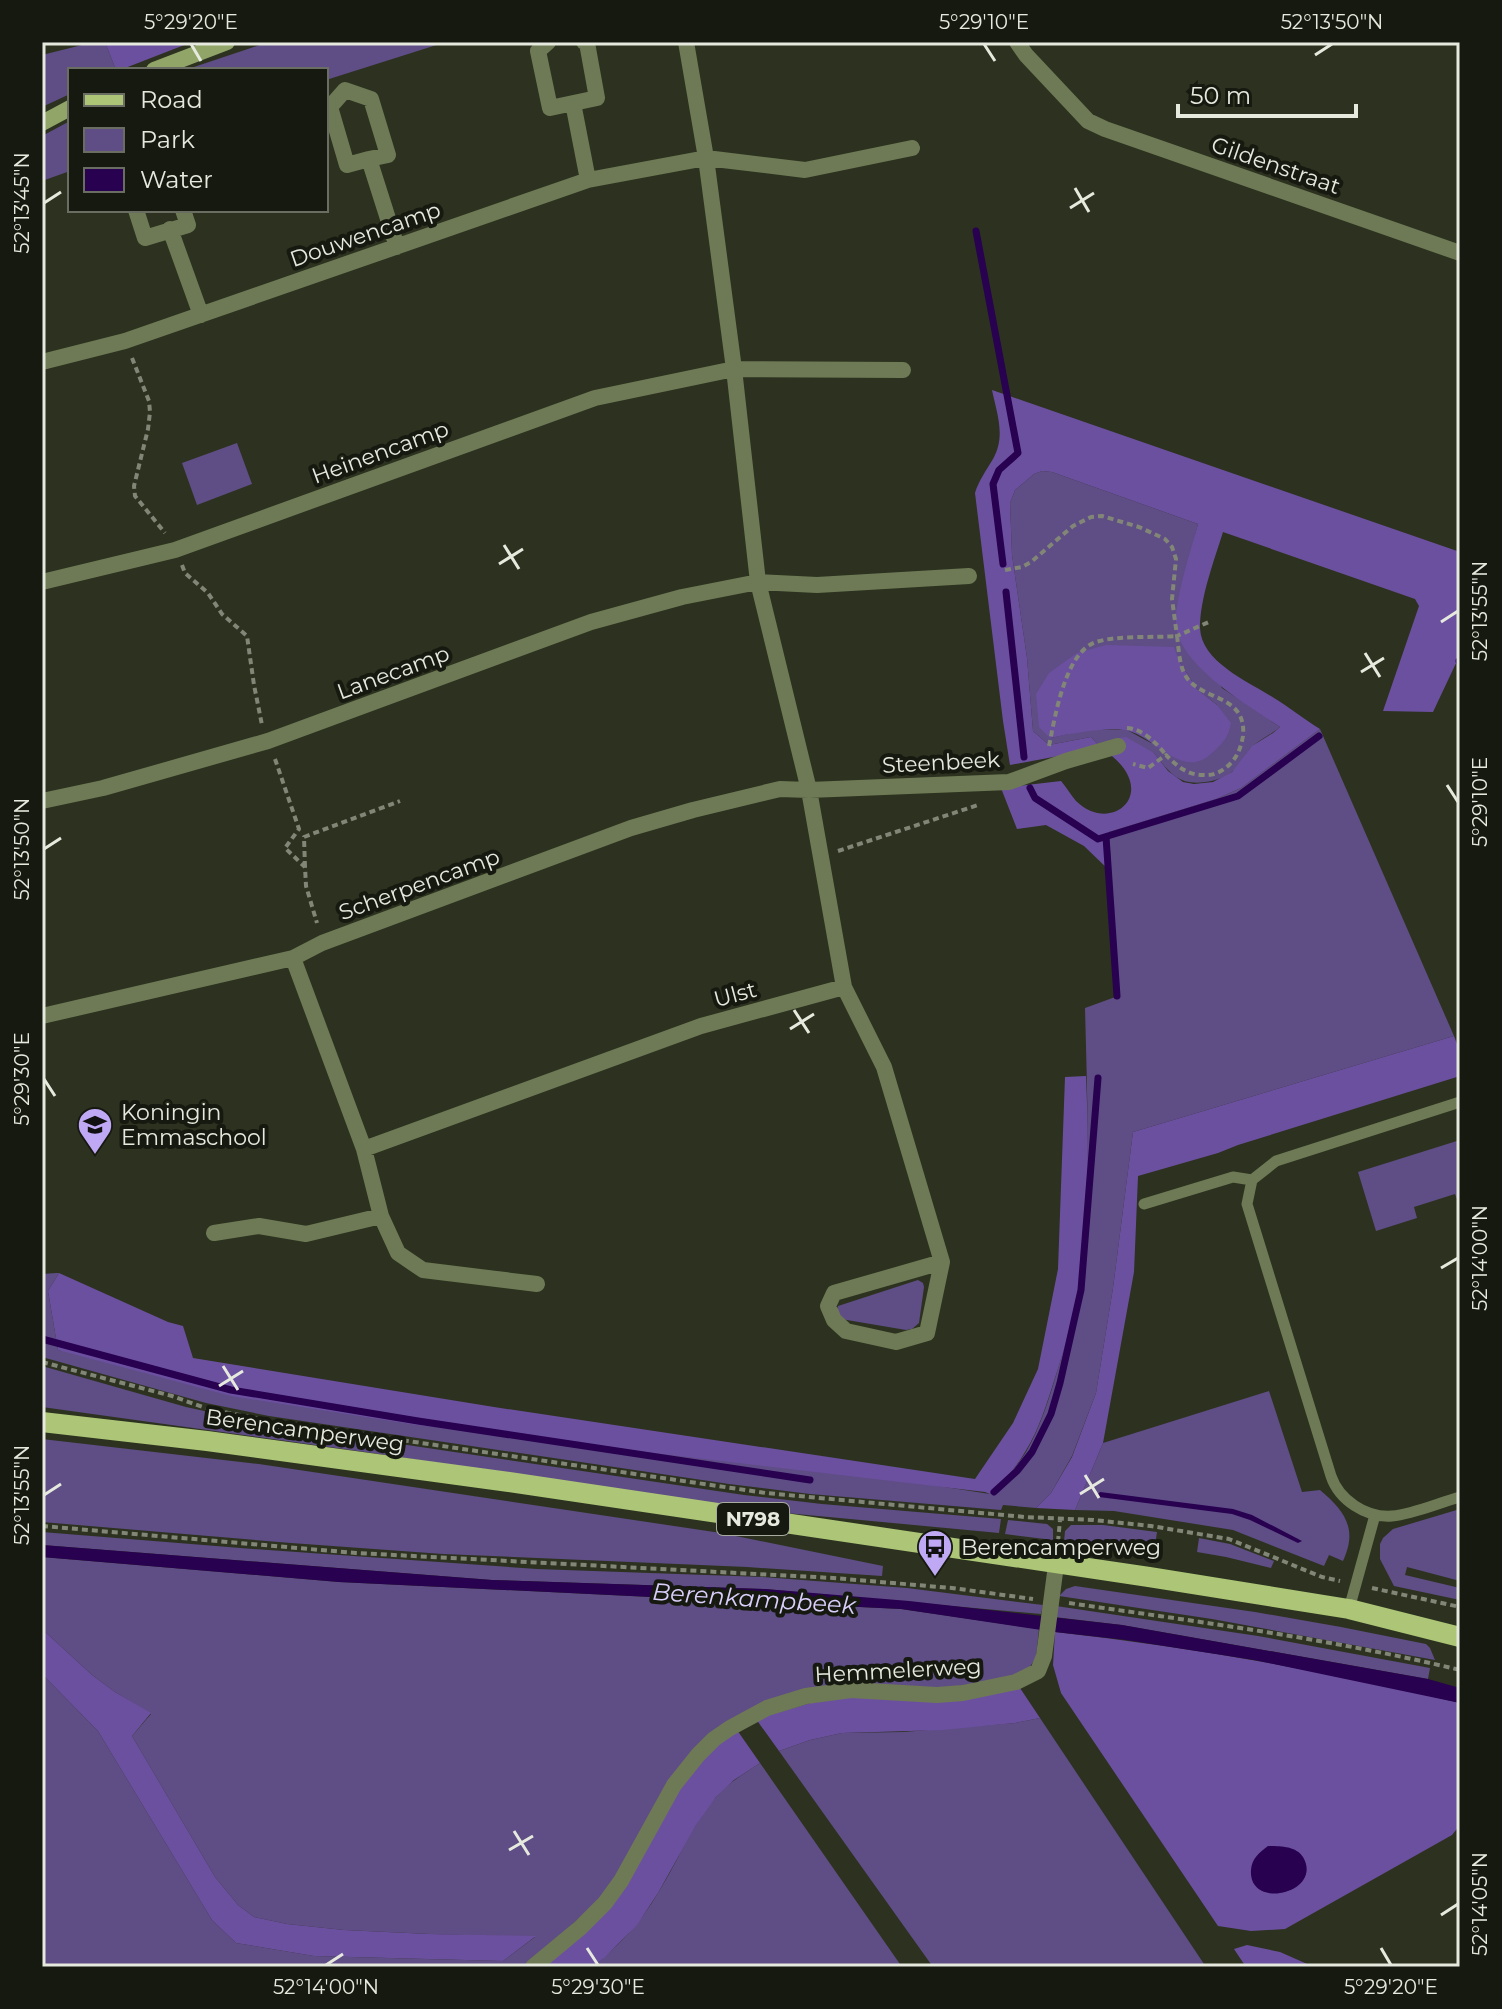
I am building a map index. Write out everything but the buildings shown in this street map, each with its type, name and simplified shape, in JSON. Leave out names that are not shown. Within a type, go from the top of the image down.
[{"type":"main road","name":"Berencamperweg","points":[[42,1422],[509,1482],[1349,1609],[1460,1637]]},
{"type":"street","points":[[159,68],[227,42]]},
{"type":"street","points":[[548,42],[538,51],[550,108],[597,98],[587,43],[584,42]]},
{"type":"street","points":[[686,42],[706,158],[758,582],[809,790],[844,987],[884,1067],[942,1262],[927,1333],[896,1342],[846,1331],[834,1320],[828,1306],[834,1293],[942,1262]]},
{"type":"street","name":"Gildenstraat","points":[[1017,42],[1088,121],[1460,253]]},
{"type":"street","points":[[345,90],[371,99],[388,155],[369,159],[347,165],[330,107],[345,90]]},
{"type":"street","points":[[573,103],[588,180]]},
{"type":"street","points":[[42,123],[68,109]]},
{"type":"street","points":[[706,158],[805,170],[912,148]]},
{"type":"street","name":"Douwencamp","points":[[42,362],[125,341],[588,180],[706,158]]},
{"type":"street","points":[[369,159],[397,247]]},
{"type":"street","points":[[137,212],[145,238],[188,225],[184,212]]},
{"type":"street","points":[[170,229],[201,315]]},
{"type":"street","points":[[734,369],[903,370]]},
{"type":"street","name":"Heinencamp","points":[[42,582],[175,550],[595,398],[734,369]]},
{"type":"street","points":[[758,582],[817,585],[969,576]]},
{"type":"street","name":"Lanecamp","points":[[42,801],[103,788],[268,741],[591,622],[682,597],[758,582]]},
{"type":"street","name":"Steenbeek","points":[[809,790],[1009,782],[1118,746]]},
{"type":"street","name":"Scherpencamp","points":[[42,1016],[293,958],[322,943],[631,828],[780,789],[809,790]]},
{"type":"street","points":[[293,958],[364,1149],[381,1216],[398,1253],[423,1270],[537,1284]]},
{"type":"street","name":"Ulst","points":[[364,1149],[701,1026],[844,987]]},
{"type":"street","points":[[214,1233],[259,1226],[306,1234],[381,1216]]},
{"type":"street","name":"Hemmelerweg","points":[[533,1967],[605,1903],[621,1881],[674,1785],[706,1747],[730,1728],[767,1708],[806,1696],[851,1690],[937,1695],[1016,1682],[1038,1671],[1044,1656],[1056,1565]]},
{"type":"lane","points":[[1460,1102],[1276,1161],[1252,1180],[1247,1204],[1339,1493],[1353,1505],[1375,1515],[1391,1516],[1460,1497]]},
{"type":"lane","points":[[1144,1204],[1233,1177],[1252,1180]]},
{"type":"lane","points":[[1349,1609],[1375,1515]]},
{"type":"path","points":[[125,341],[149,401],[150,412],[134,486],[135,496],[167,536],[185,573],[247,636],[263,728],[304,837],[306,886],[318,927]]},
{"type":"path","points":[[1005,570],[1031,562],[1073,526],[1091,517],[1102,516],[1139,527],[1165,539],[1172,547],[1176,559],[1172,599],[1182,668],[1190,682],[1229,703],[1236,711],[1243,724],[1241,746],[1237,757],[1225,769],[1212,775],[1202,776],[1184,770],[1166,755],[1148,768],[1133,764]]},
{"type":"path","points":[[1046,769],[1046,756],[1064,686],[1079,653],[1088,645],[1110,639],[1177,636],[1211,621]]},
{"type":"path","points":[[821,856],[1001,797],[998,782]]},
{"type":"path","points":[[304,837],[400,801]]},
{"type":"path","points":[[299,829],[285,848],[305,867]]},
{"type":"path","name":"Berencamperweg","points":[[42,1362],[172,1396],[208,1409],[270,1421],[766,1493],[1037,1518],[1093,1520],[1221,1537],[1322,1577],[1460,1607]]},
{"type":"path","points":[[42,1526],[371,1554],[732,1571],[952,1588],[1050,1605],[1203,1622],[1460,1670]]},
{"type":"green space","points":[[105,42],[115,68],[68,68],[68,95],[42,107],[42,55]]},
{"type":"green space","points":[[269,42],[446,42],[328,79],[328,68],[191,68]]},
{"type":"green space","points":[[68,122],[68,172],[42,181],[42,136]]},
{"type":"green space","points":[[237,443],[252,484],[197,505],[182,463]]},
{"type":"green space","points":[[1052,472],[1198,524],[1177,608],[1222,688],[1280,727],[1254,745],[1228,775],[1209,781],[1188,782],[1170,772],[1154,753],[1101,748],[1091,737],[1049,745],[1033,731],[1027,658],[1012,555],[1010,503],[1015,490],[1034,474]],"holes":[[[1179,661],[1197,689],[1217,705],[1151,743],[1127,730],[1086,730],[1050,738]]]},
{"type":"green space","points":[[1320,729],[1454,1036],[1133,1132],[1096,1393],[1072,1456],[1051,1493],[1036,1508],[1003,1505],[1001,1510],[810,1494],[269,1416],[206,1403],[42,1357],[42,1274],[59,1273],[48,1291],[58,1350],[990,1494],[1022,1458],[1040,1423],[1069,1326],[1078,1281],[1086,1192],[1085,1008],[1118,996],[1109,832],[1216,799],[1241,788]]},
{"type":"green space","points":[[1460,1140],[1460,1207],[1455,1194],[1414,1207],[1417,1218],[1376,1231],[1358,1172]]},
{"type":"green space","points":[[918,1280],[924,1287],[919,1323],[912,1329],[841,1319],[837,1312],[838,1306]]},
{"type":"green space","points":[[42,1366],[186,1407],[259,1423],[744,1495],[1001,1519],[999,1533],[744,1509],[42,1407]]},
{"type":"green space","points":[[1269,1391],[1302,1492],[1320,1490],[1336,1505],[1346,1521],[1349,1539],[1343,1561],[1329,1555],[1324,1566],[1233,1530],[1114,1511],[1075,1510],[1103,1443]]},
{"type":"green space","points":[[42,1439],[259,1464],[721,1533],[883,1566],[882,1576],[443,1554],[42,1522]]},
{"type":"green space","points":[[1460,1509],[1460,1581],[1407,1567],[1405,1575],[1460,1588],[1460,1600],[1394,1586],[1380,1559],[1383,1538],[1393,1529]]},
{"type":"green space","points":[[1008,1520],[1047,1524],[1053,1529],[1053,1540],[1005,1534]]},
{"type":"green space","points":[[1071,1525],[1103,1525],[1157,1532],[1155,1546],[1064,1542],[1065,1531]]},
{"type":"green space","points":[[42,1532],[537,1569],[763,1577],[907,1588],[1043,1605],[1041,1614],[765,1589],[492,1580],[42,1545]]},
{"type":"green space","points":[[1199,1538],[1230,1544],[1274,1561],[1271,1568],[1197,1552]]},
{"type":"green space","points":[[42,1557],[339,1582],[901,1609],[1039,1629],[1036,1658],[1022,1673],[984,1683],[752,1709],[613,1886],[527,1967],[42,1967],[42,1674],[98,1731],[212,1920],[236,1943],[314,1956],[503,1961],[535,1937],[344,1930],[287,1924],[254,1917],[238,1905],[215,1877],[132,1736],[151,1714],[92,1675],[42,1629]]},
{"type":"green space","points":[[1075,1586],[1255,1612],[1426,1644],[1435,1660],[1212,1619],[1059,1596]]},
{"type":"green space","points":[[1056,1606],[1258,1636],[1430,1668],[1428,1679],[1122,1625],[1054,1617]]},
{"type":"green space","points":[[1040,1718],[1206,1967],[933,1967],[779,1751],[842,1733],[903,1732],[1015,1723]]},
{"type":"green space","points":[[760,1763],[902,1967],[592,1967],[637,1924],[699,1819],[716,1797]]},
{"type":"shaded area","points":[[105,42],[192,42],[125,68],[115,68]]},
{"type":"shaded area","points":[[992,390],[1460,552],[1460,651],[1433,712],[1383,711],[1419,606],[1415,599],[1223,532],[1202,604],[1202,640],[1208,651],[1228,670],[1320,729],[1241,788],[1216,799],[1109,832],[1111,872],[1084,846],[1046,825],[1017,829],[1001,788],[1061,781],[1076,801],[1090,811],[1105,814],[1117,811],[1126,803],[1131,792],[1129,779],[1120,764],[1101,748],[1010,765],[975,493],[999,442]],"holes":[[[1042,471],[1198,524],[1176,616],[1180,641],[1202,670],[1218,684],[1280,727],[1252,746],[1232,772],[1213,782],[1194,784],[1183,782],[1168,771],[1154,753],[1126,737],[1101,748],[1091,737],[1049,745],[1033,731],[1027,658],[1012,555],[1010,503],[1015,490]]]},
{"type":"shaded area","points":[[1106,645],[1174,647],[1197,689],[1217,705],[1231,723],[1222,743],[1201,761],[1190,762],[1179,760],[1135,733],[1124,730],[1096,730],[1050,738],[1039,727],[1036,694],[1049,673],[1077,653]]},
{"type":"shaded area","points":[[1454,1036],[1460,1052],[1460,1076],[1138,1176],[1134,1272],[1103,1443],[1075,1510],[1036,1508],[1051,1493],[1072,1457],[1096,1393],[1133,1132]]},
{"type":"shaded area","points":[[1086,1076],[1086,1206],[1079,1283],[1072,1319],[1049,1397],[1030,1444],[1018,1463],[990,1494],[417,1425],[231,1396],[58,1350],[48,1291],[59,1273],[183,1326],[193,1358],[975,1479],[1013,1423],[1038,1369],[1058,1269],[1065,1077]]},
{"type":"shaded area","points":[[42,1629],[92,1675],[151,1713],[132,1736],[215,1877],[238,1905],[254,1917],[344,1930],[536,1936],[503,1961],[314,1956],[236,1943],[212,1920],[98,1731],[42,1674]]},
{"type":"shaded area","points":[[1055,1632],[1259,1661],[1460,1703],[1460,1825],[1452,1835],[1285,1929],[1251,1931],[1218,1926],[1061,1693],[1053,1665]]},
{"type":"shaded area","points":[[1020,1688],[1040,1718],[942,1730],[842,1733],[779,1751],[756,1719],[834,1696]]},
{"type":"shaded area","points":[[737,1730],[760,1763],[734,1780],[716,1797],[637,1925],[592,1967],[542,1967],[573,1941],[704,1756]]},
{"type":"shaded area","points":[[1247,1945],[1280,1952],[1314,1967],[1246,1967],[1234,1949]]},
{"type":"water","points":[[1100,1492],[1233,1509],[1252,1515],[1302,1541],[1298,1543],[1232,1514],[1099,1497]]},
{"type":"water","name":"Berenkampbeek","points":[[42,1545],[492,1580],[765,1589],[909,1601],[1122,1625],[1428,1679],[1460,1688],[1460,1703],[1254,1660],[901,1609],[339,1582],[42,1557]]},
{"type":"water","points":[[1268,1846],[1292,1849],[1303,1857],[1307,1870],[1295,1888],[1272,1893],[1261,1890],[1253,1883],[1253,1862]]},
{"type":"waterway","points":[[976,231],[1018,453],[999,470],[993,484],[1003,564]]},
{"type":"waterway","points":[[1006,592],[1024,757]]},
{"type":"waterway","points":[[1030,788],[1035,798],[1098,839],[1238,796],[1319,736]]},
{"type":"waterway","points":[[1106,837],[1117,996]]},
{"type":"waterway","points":[[994,1492],[1032,1452],[1051,1414],[1060,1383],[1081,1290],[1098,1078]]},
{"type":"waterway","points":[[42,1339],[231,1390],[810,1480]]},
{"type":"place","name":"Koningin Emmaschool","points":[[95,1156]]},
{"type":"place","name":"Berencamperweg","points":[[935,1578]]}]
